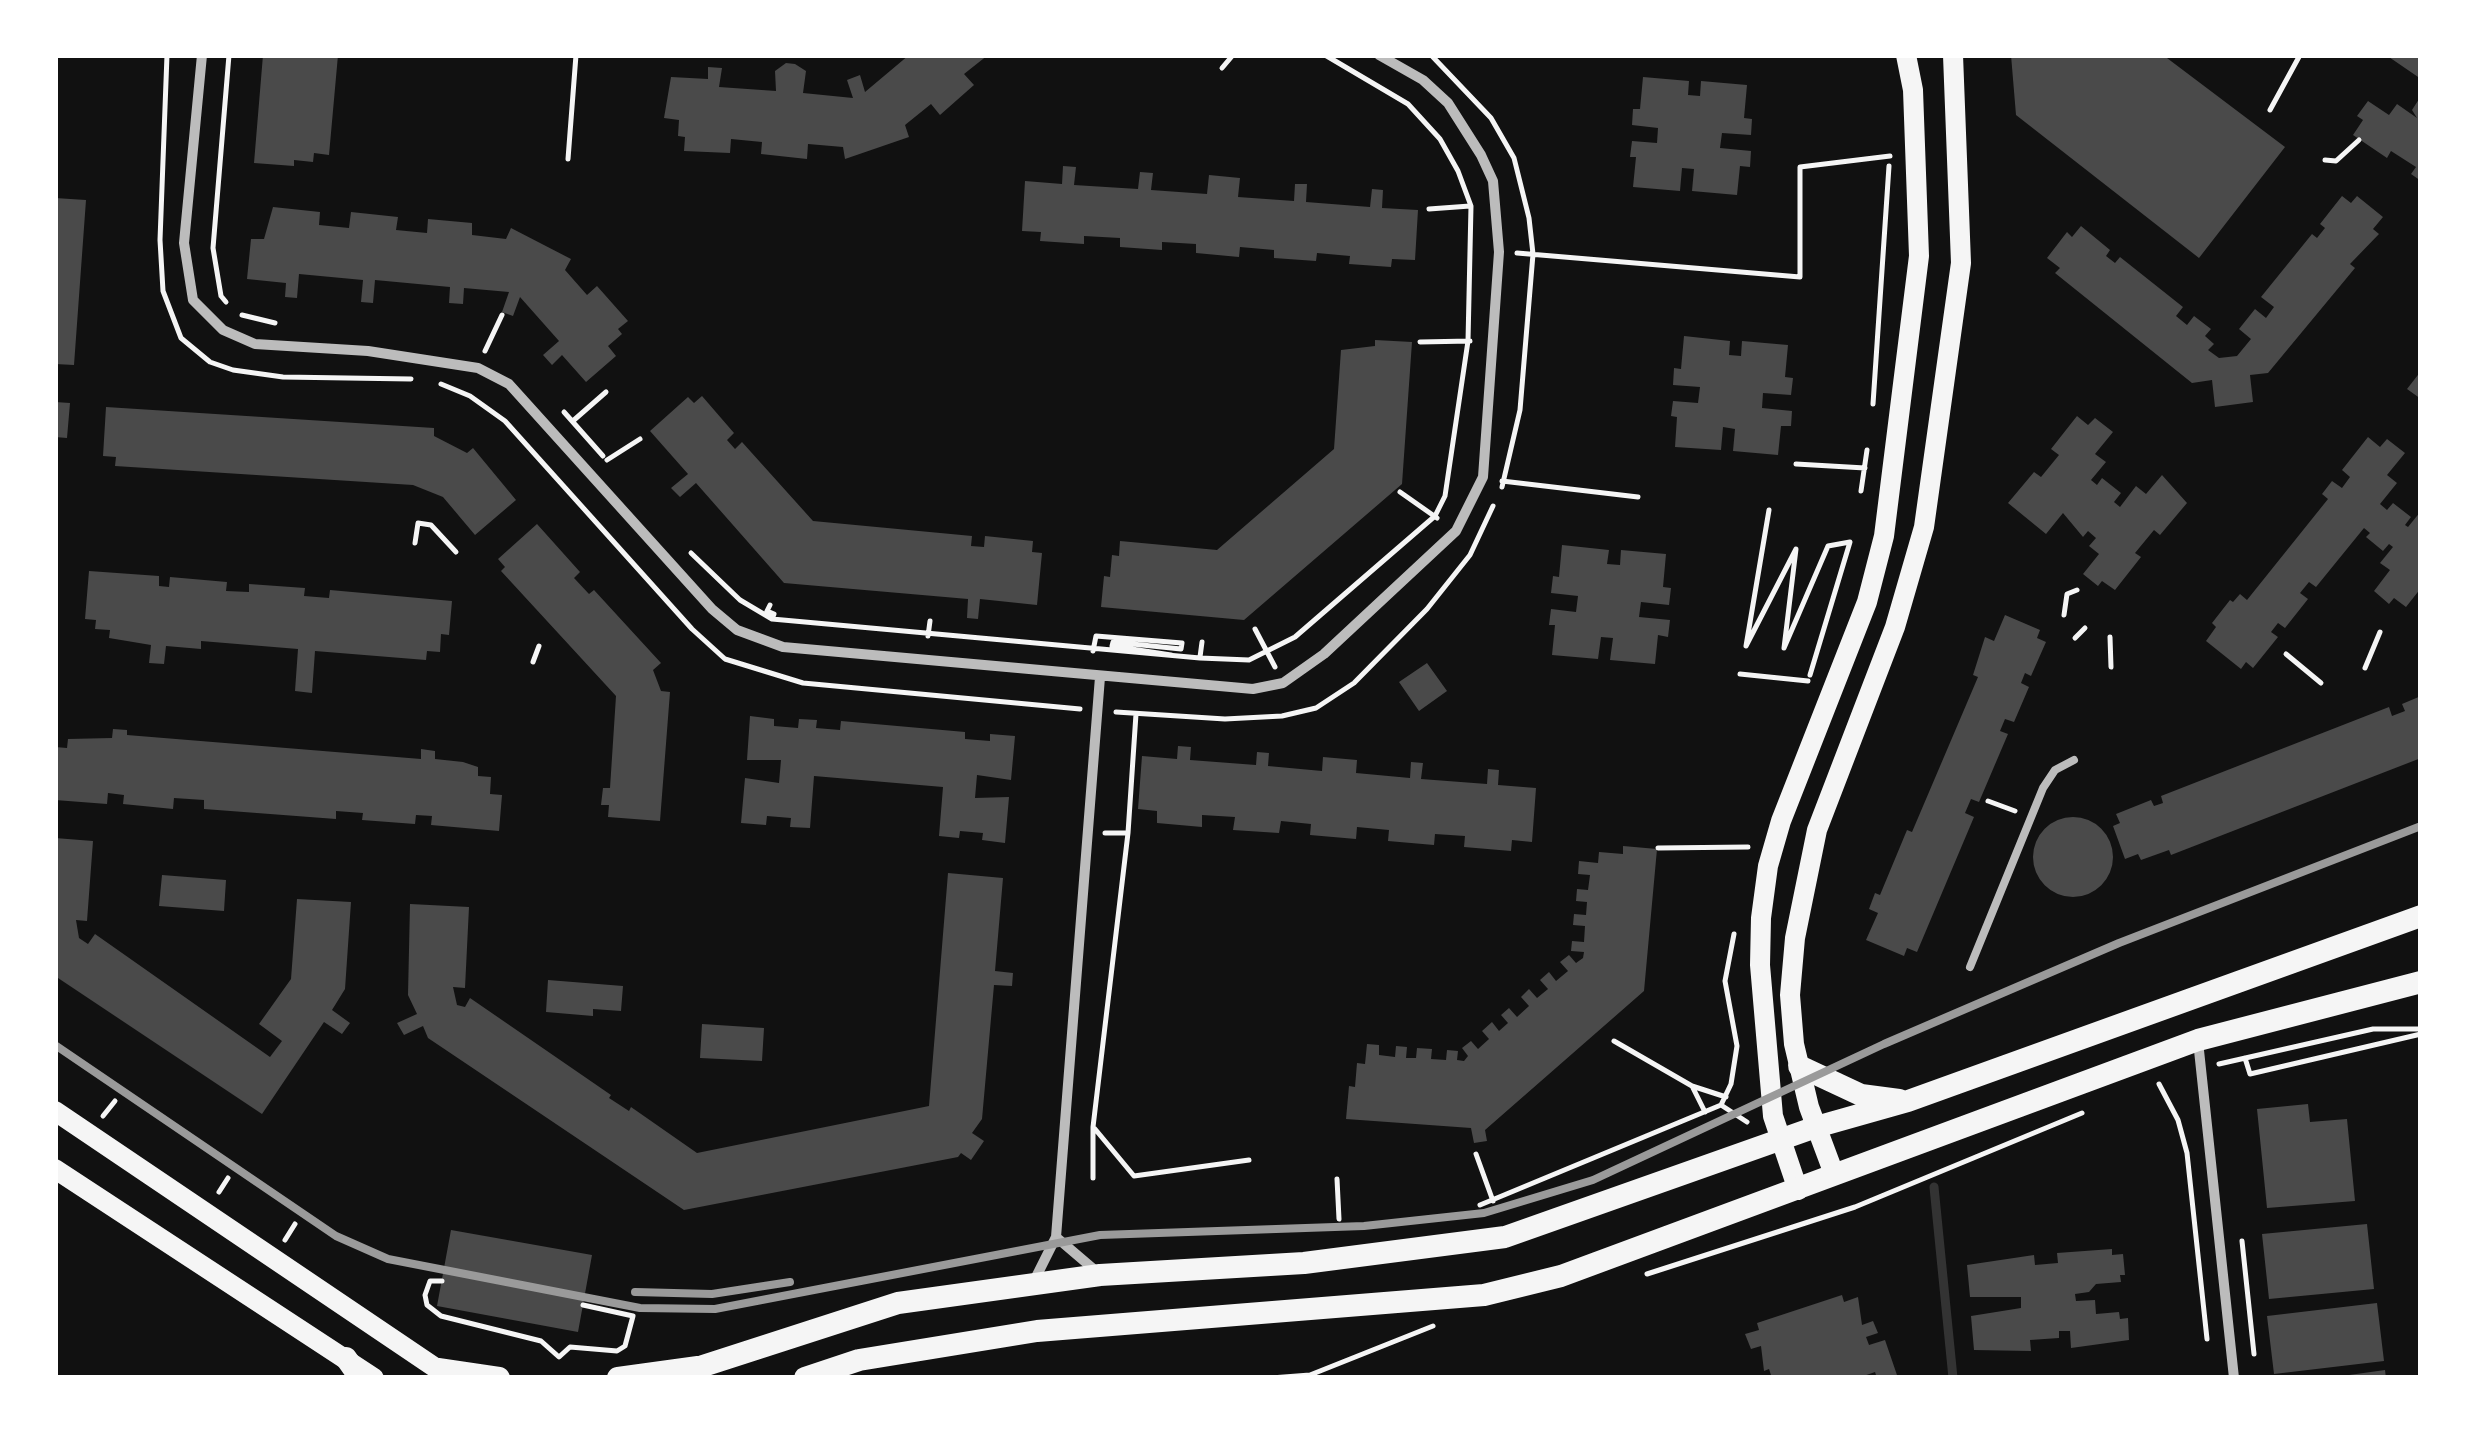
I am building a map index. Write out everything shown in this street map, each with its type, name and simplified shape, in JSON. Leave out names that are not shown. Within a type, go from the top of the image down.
[{"type":"main road","points":[[1798,1190],[1773,1116],[1760,965],[1764,891],[1790,795],[1867,602],[1884,536],[1919,256],[1913,90],[1906,55]]},
{"type":"main road","points":[[1834,1174],[1799,1066],[1790,995],[1805,874],[1825,807],[1850,752],[1916,563],[1940,432],[1961,263],[1953,55]]},
{"type":"main road","points":[[618,1378],[693,1372],[898,1303],[1100,1275],[1304,1264],[1505,1237],[1816,1127],[1908,1102],[2421,916]]},
{"type":"main road","points":[[806,1378],[860,1360],[1037,1331],[1484,1295],[1561,1276],[2198,1040],[2421,982]]},
{"type":"main road","points":[[1799,1066],[1861,1094],[1908,1102]]},
{"type":"main road","points":[[55,1111],[444,1373],[499,1378]]},
{"type":"main road","points":[[55,1168],[374,1378]]},
{"type":"main road","points":[[346,1358],[360,1378]]},
{"type":"street","points":[[202,55],[184,243],[193,300],[223,330],[255,344],[368,350],[478,368],[509,384],[712,609],[737,630],[807,652],[1253,688],[1271,686],[1304,672],[1456,531],[1482,476],[1499,252],[1493,181],[1448,103],[1422,80],[1380,55]]},
{"type":"street","points":[[1032,1284],[1056,1237],[1100,677]]},
{"type":"street","points":[[2198,1040],[2234,1378]]},
{"type":"street","points":[[1056,1237],[1100,1275]]},
{"type":"lane","points":[[1970,967],[2055,770],[2074,760]]},
{"type":"path","points":[[167,55],[160,240],[164,291],[181,338],[210,362],[233,370],[283,377],[414,380]]},
{"type":"path","points":[[230,55],[213,248],[221,296],[236,313],[284,325]]},
{"type":"path","points":[[568,158],[576,55]]},
{"type":"path","points":[[1222,68],[1234,55]]},
{"type":"path","points":[[684,546],[740,600],[772,619],[1094,651],[1249,660],[1294,637],[1435,516],[1444,496],[1468,342],[1471,206],[1440,139],[1408,104],[1325,55]]},
{"type":"path","points":[[2270,110],[2300,55]]},
{"type":"path","points":[[1872,420],[1890,140]]},
{"type":"path","points":[[2325,160],[2336,161],[2359,140]]},
{"type":"path","points":[[1499,252],[1800,277],[1800,167],[1890,156]]},
{"type":"path","points":[[1429,209],[1471,206]]},
{"type":"path","points":[[488,344],[502,315]]},
{"type":"path","points":[[1420,342],[1468,342]]},
{"type":"path","points":[[484,353],[496,359]]},
{"type":"path","points":[[430,380],[470,396],[505,421],[692,629],[725,659],[802,683],[1097,711],[1224,719],[1282,716],[1316,708],[1354,683],[1428,610],[1470,555],[1505,482]]},
{"type":"path","points":[[573,420],[606,392]]},
{"type":"path","points":[[562,410],[619,475]]},
{"type":"path","points":[[1860,492],[1870,436]]},
{"type":"path","points":[[607,460],[640,439]]},
{"type":"path","points":[[1796,464],[1865,468]]},
{"type":"path","points":[[1482,476],[1638,497]]},
{"type":"path","points":[[1400,492],[1435,516]]},
{"type":"path","points":[[1769,510],[1746,646],[1796,549],[1784,648],[1828,546],[1850,542]]},
{"type":"path","points":[[415,543],[418,523],[431,525],[456,552]]},
{"type":"path","points":[[2064,615],[2068,594],[2078,590]]},
{"type":"path","points":[[770,605],[767,611],[774,614],[772,619]]},
{"type":"path","points":[[928,636],[930,622]]},
{"type":"path","points":[[2075,638],[2085,628]]},
{"type":"path","points":[[1255,629],[1267,652]]},
{"type":"path","points":[[2365,668],[2380,632]]},
{"type":"path","points":[[1094,651],[1096,636],[1182,643],[1181,649],[1112,642],[1112,646],[1172,656]]},
{"type":"path","points":[[2110,636],[2111,667]]},
{"type":"path","points":[[1200,658],[1202,642]]},
{"type":"path","points":[[533,662],[540,646]]},
{"type":"path","points":[[2286,654],[2321,683]]},
{"type":"path","points":[[1740,674],[1808,681]]},
{"type":"path","points":[[1093,1178],[1093,1127],[1128,833],[1136,713]]},
{"type":"path","points":[[1988,801],[2032,816]]},
{"type":"path","points":[[1658,848],[1748,847]]},
{"type":"path","points":[[2142,1090],[2201,1068],[2373,1029],[2421,1032]]},
{"type":"path","points":[[2245,1058],[2250,1074],[2421,1032]]},
{"type":"path","points":[[1614,1041],[1692,1086],[1726,1097]]},
{"type":"path","points":[[2159,1084],[2178,1120],[2187,1153],[2208,1340]]},
{"type":"path","points":[[1692,1086],[1705,1112]]},
{"type":"path","points":[[1480,1204],[1721,1105]]},
{"type":"path","points":[[1855,1207],[2090,1110]]},
{"type":"path","points":[[1093,1127],[1134,1176],[1250,1160]]},
{"type":"path","points":[[1476,1154],[1492,1201]]},
{"type":"path","points":[[1337,1179],[1339,1219]]},
{"type":"path","points":[[442,1281],[430,1280],[424,1295],[427,1305],[441,1316],[542,1341],[559,1357],[570,1347],[617,1351],[625,1346],[632,1316],[582,1304]]},
{"type":"path","points":[[1271,1378],[1310,1375],[1436,1325]]},
{"type":"building","points":[[263,55],[338,55],[329,155],[314,153],[313,162],[294,160],[294,166],[254,163]]},
{"type":"building","points":[[909,55],[988,55],[964,74],[974,85],[940,115],[931,104],[905,125],[909,137],[845,159],[843,147],[808,144],[807,159],[761,154],[762,142],[731,139],[730,153],[684,151],[685,137],[678,136],[679,120],[664,118],[671,77],[708,79],[708,67],[722,68],[719,87],[776,91],[775,71],[786,63],[795,64],[806,71],[803,93],[853,98],[847,80],[860,75],[865,92]]},
{"type":"building","points":[[2011,55],[2163,55],[2285,147],[2199,258],[2016,115]]},
{"type":"building","points":[[2386,55],[2421,55],[2421,79]]},
{"type":"building","points":[[1643,77],[1689,81],[1688,95],[1700,96],[1701,81],[1747,85],[1744,118],[1752,119],[1751,135],[1722,133],[1720,148],[1751,151],[1750,167],[1740,166],[1737,195],[1692,191],[1694,169],[1682,168],[1680,191],[1633,187],[1636,157],[1630,157],[1632,141],[1657,143],[1658,128],[1632,125],[1633,109],[1640,109]]},
{"type":"building","points":[[2421,96],[2421,181],[2411,174],[2416,167],[2391,151],[2387,158],[2353,135],[2363,120],[2357,116],[2368,101],[2389,115],[2397,104],[2417,118],[2412,110]]},
{"type":"building","points":[[1063,166],[1076,167],[1074,185],[1138,189],[1140,172],[1153,173],[1151,190],[1207,194],[1209,175],[1240,178],[1238,197],[1294,201],[1295,184],[1307,184],[1306,202],[1370,207],[1372,189],[1383,190],[1382,208],[1418,210],[1415,260],[1392,259],[1391,267],[1349,264],[1350,256],[1317,253],[1316,261],[1274,258],[1274,250],[1240,247],[1239,257],[1196,253],[1196,244],[1162,242],[1162,250],[1120,247],[1120,238],[1084,236],[1084,244],[1040,241],[1041,232],[1022,231],[1025,181],[1062,184]]},
{"type":"building","points":[[2342,196],[2351,203],[2357,196],[2383,217],[2373,229],[2379,234],[2350,264],[2355,268],[2268,373],[2250,375],[2253,402],[2215,407],[2212,380],[2192,383],[2055,273],[2060,268],[2047,258],[2067,232],[2072,237],[2081,226],[2110,250],[2106,256],[2115,263],[2120,257],[2183,307],[2176,316],[2187,325],[2194,316],[2211,329],[2205,336],[2214,344],[2208,350],[2219,358],[2237,356],[2251,339],[2239,329],[2255,309],[2266,318],[2274,307],[2261,297],[2312,234],[2317,238],[2325,228],[2320,224]]},
{"type":"building","points":[[55,198],[86,200],[74,365],[55,364]]},
{"type":"building","points":[[273,207],[320,212],[319,225],[349,228],[351,212],[398,217],[396,230],[427,233],[428,219],[472,223],[472,235],[506,239],[511,228],[571,259],[565,270],[587,295],[597,286],[628,321],[618,329],[622,334],[608,346],[616,356],[586,382],[562,355],[552,365],[543,355],[559,341],[520,297],[513,316],[502,312],[509,292],[464,288],[463,304],[449,303],[450,287],[375,280],[373,303],[361,302],[363,280],[299,274],[297,298],[285,297],[286,283],[247,279],[251,239],[264,239]]},
{"type":"building","points":[[1684,336],[1730,341],[1729,355],[1741,356],[1742,341],[1788,345],[1785,377],[1793,378],[1791,395],[1763,393],[1762,408],[1792,411],[1791,426],[1781,426],[1778,455],[1733,451],[1735,429],[1723,427],[1721,450],[1675,447],[1677,417],[1671,416],[1673,401],[1698,403],[1700,387],[1673,385],[1674,368],[1681,369]]},
{"type":"building","points":[[1375,340],[1412,342],[1402,484],[1244,620],[1101,607],[1104,576],[1110,577],[1112,555],[1119,556],[1120,541],[1217,550],[1334,449],[1341,350],[1375,346]]},
{"type":"building","points":[[2421,371],[2421,399],[2407,389]]},
{"type":"building","points":[[702,396],[734,433],[727,440],[735,449],[742,442],[813,521],[972,536],[971,546],[984,547],[985,536],[1033,541],[1032,552],[1042,553],[1037,605],[980,599],[978,619],[967,618],[968,599],[784,583],[696,483],[680,497],[671,488],[688,474],[650,431],[688,397],[694,403]]},
{"type":"building","points":[[55,402],[70,403],[67,438],[55,437]]},
{"type":"building","points":[[106,407],[434,428],[434,436],[467,453],[473,448],[516,500],[475,535],[443,497],[413,485],[115,466],[116,457],[103,456]]},
{"type":"building","points":[[2077,416],[2088,425],[2095,418],[2113,432],[2095,454],[2106,462],[2091,480],[2097,485],[2102,478],[2121,493],[2114,502],[2120,507],[2136,486],[2146,494],[2162,475],[2187,503],[2160,535],[2154,530],[2135,553],[2141,557],[2115,590],[2102,581],[2098,586],[2083,574],[2099,554],[2089,546],[2096,538],[2088,531],[2083,537],[2063,513],[2046,534],[2008,503],[2034,472],[2041,477],[2059,455],[2051,449]]},
{"type":"building","points":[[2368,437],[2380,447],[2387,439],[2405,453],[2387,475],[2397,483],[2380,504],[2387,510],[2393,503],[2411,517],[2405,525],[2408,527],[2421,511],[2421,588],[2406,607],[2394,598],[2389,604],[2374,591],[2390,570],[2380,563],[2393,547],[2389,544],[2383,551],[2366,537],[2370,533],[2364,528],[2316,587],[2309,582],[2300,593],[2308,599],[2285,628],[2278,623],[2271,632],[2278,637],[2253,668],[2246,662],[2241,669],[2206,641],[2216,627],[2212,623],[2230,600],[2233,602],[2240,594],[2247,600],[2328,499],[2322,494],[2332,481],[2342,488],[2350,477],[2342,470]]},
{"type":"building","points":[[537,524],[580,572],[574,578],[589,594],[594,590],[661,663],[653,670],[661,691],[670,692],[660,821],[608,817],[609,805],[601,805],[603,788],[610,788],[616,696],[501,571],[505,567],[498,559]]},
{"type":"building","points":[[1562,545],[1609,550],[1607,564],[1620,565],[1621,550],[1666,554],[1663,587],[1671,588],[1669,605],[1641,602],[1639,617],[1670,620],[1668,637],[1658,635],[1655,664],[1610,660],[1613,638],[1601,637],[1598,659],[1552,655],[1555,625],[1549,625],[1551,609],[1576,612],[1578,596],[1551,593],[1553,576],[1559,577]]},
{"type":"building","points":[[89,571],[159,576],[159,586],[169,587],[170,577],[227,582],[226,591],[249,592],[249,584],[305,588],[304,596],[329,598],[330,590],[452,601],[449,635],[441,634],[440,652],[427,651],[426,660],[315,651],[312,693],[295,691],[298,649],[201,641],[201,649],[166,646],[164,664],[149,663],[151,645],[109,638],[110,630],[95,629],[96,620],[85,619]]},
{"type":"building","points":[[2005,615],[2040,630],[2037,638],[2046,642],[2031,676],[2025,673],[2021,683],[2029,687],[2014,722],[2005,719],[2000,731],[2008,734],[1979,802],[1971,799],[1965,813],[1974,817],[1917,952],[1907,948],[1904,956],[1866,940],[1878,913],[1869,909],[1875,893],[1880,895],[1907,830],[1912,832],[1978,677],[1973,675],[1985,637],[1994,641]]},
{"type":"building","points":[[1427,663],[1447,691],[1419,711],[1399,682]]},
{"type":"building","points":[[2421,696],[2421,758],[2171,855],[2169,850],[2141,860],[2138,854],[2125,859],[2113,826],[2120,823],[2116,814],[2151,800],[2154,806],[2163,803],[2161,796],[2389,707],[2392,716],[2405,711],[2402,704]]},
{"type":"building","points":[[750,716],[774,719],[774,726],[798,728],[799,719],[817,720],[816,728],[840,730],[841,721],[965,732],[965,739],[990,741],[990,734],[1015,736],[1011,780],[977,775],[975,798],[1009,797],[1005,843],[982,840],[983,833],[960,831],[959,838],[939,836],[943,787],[814,776],[810,828],[790,827],[791,818],[767,816],[766,825],[741,823],[745,778],[779,783],[781,760],[747,760]]},
{"type":"building","points":[[113,729],[127,730],[127,735],[421,759],[421,749],[435,751],[435,759],[463,762],[478,767],[478,776],[491,777],[490,794],[502,795],[499,831],[431,825],[432,816],[416,815],[415,824],[362,820],[363,813],[336,811],[336,819],[204,809],[204,800],[174,798],[173,809],[123,804],[124,795],[108,793],[107,804],[55,800],[55,747],[67,748],[68,739],[112,738]]},
{"type":"building","points":[[1178,746],[1191,747],[1190,760],[1256,765],[1257,752],[1269,753],[1268,766],[1322,771],[1323,757],[1357,760],[1356,773],[1410,778],[1411,762],[1423,763],[1421,779],[1487,784],[1488,769],[1499,770],[1498,785],[1536,788],[1532,842],[1512,840],[1511,851],[1464,847],[1465,836],[1435,834],[1434,845],[1388,841],[1389,830],[1357,827],[1356,839],[1310,835],[1311,824],[1281,821],[1279,833],[1233,830],[1235,817],[1202,815],[1202,827],[1157,823],[1157,811],[1138,809],[1142,756],[1177,759]]},
{"type":"building","points":[[2073,817],[2088,820],[2101,829],[2110,842],[2110,872],[2101,885],[2088,894],[2073,897],[2058,894],[2045,885],[2036,872],[2033,857],[2036,842],[2045,829],[2058,820]]},
{"type":"building","points":[[55,838],[93,841],[87,921],[76,920],[79,938],[88,944],[95,934],[270,1057],[282,1041],[259,1024],[291,979],[297,899],[351,902],[345,989],[332,1010],[350,1023],[342,1034],[324,1022],[262,1114],[55,976]]},
{"type":"building","points":[[1623,846],[1657,849],[1644,991],[1485,1130],[1487,1141],[1474,1143],[1471,1128],[1346,1119],[1349,1086],[1355,1087],[1357,1063],[1365,1064],[1367,1044],[1379,1045],[1379,1055],[1395,1057],[1396,1046],[1407,1047],[1406,1058],[1416,1058],[1417,1048],[1432,1049],[1431,1059],[1446,1060],[1447,1050],[1458,1051],[1457,1060],[1464,1061],[1468,1056],[1462,1048],[1471,1041],[1478,1049],[1489,1039],[1482,1031],[1492,1022],[1499,1031],[1508,1023],[1501,1015],[1509,1008],[1517,1017],[1529,1006],[1521,997],[1529,989],[1537,998],[1548,989],[1540,980],[1549,972],[1556,981],[1568,971],[1560,962],[1569,955],[1576,963],[1583,958],[1584,952],[1571,951],[1572,941],[1584,942],[1585,926],[1573,925],[1574,914],[1586,915],[1587,902],[1576,901],[1577,889],[1588,890],[1590,875],[1578,874],[1579,861],[1598,863],[1599,852],[1623,854]]},
{"type":"building","points":[[948,873],[1003,878],[995,971],[1013,973],[1012,986],[994,985],[982,1119],[972,1133],[984,1141],[971,1160],[961,1153],[958,1157],[684,1210],[428,1038],[423,1026],[404,1035],[397,1023],[417,1014],[408,995],[410,904],[469,907],[465,988],[453,987],[457,1005],[465,1007],[470,998],[611,1095],[609,1098],[629,1111],[631,1107],[697,1153],[929,1106]]},
{"type":"building","points":[[162,875],[226,880],[224,911],[159,906]]},
{"type":"building","points":[[548,980],[623,986],[621,1011],[593,1009],[593,1016],[546,1012]]},
{"type":"building","points":[[702,1024],[764,1028],[762,1061],[700,1058]]},
{"type":"building","points":[[2308,1104],[2310,1122],[2347,1119],[2355,1201],[2267,1208],[2257,1109]]},
{"type":"building","points":[[2367,1224],[2374,1289],[2269,1299],[2262,1234]]},
{"type":"building","points":[[451,1230],[592,1255],[578,1332],[437,1306]]},
{"type":"building","points":[[2112,1249],[2112,1255],[2123,1254],[2125,1275],[2120,1275],[2121,1282],[2096,1284],[2089,1292],[2075,1294],[2076,1301],[2095,1300],[2096,1314],[2119,1312],[2120,1319],[2128,1318],[2129,1340],[2071,1348],[2070,1331],[2059,1331],[2059,1338],[2030,1340],[2031,1351],[1974,1350],[1971,1316],[2021,1308],[2021,1297],[1970,1297],[1967,1265],[2034,1255],[2035,1265],[2058,1263],[2057,1253]]},
{"type":"building","points":[[1842,1295],[1844,1302],[1858,1297],[1862,1325],[1873,1321],[1878,1333],[1866,1337],[1869,1345],[1885,1340],[1898,1378],[1877,1378],[1875,1372],[1858,1378],[1772,1378],[1769,1369],[1764,1371],[1761,1346],[1751,1349],[1745,1334],[1759,1330],[1757,1323]]},
{"type":"building","points":[[2377,1303],[2384,1361],[2274,1374],[2267,1316]]},
{"type":"building","points":[[2385,1370],[2386,1378],[2342,1378],[2342,1376]]},
{"type":"waterway","points":[[1934,1187],[1953,1378]]},
{"type":"railway","points":[[55,1045],[336,1236],[388,1259],[640,1308],[715,1309],[1100,1235],[1364,1226],[1484,1213],[1593,1180],[1884,1044],[2119,943],[2421,826]]},
{"type":"railway","points":[[635,1292],[712,1294],[790,1282]]}]
